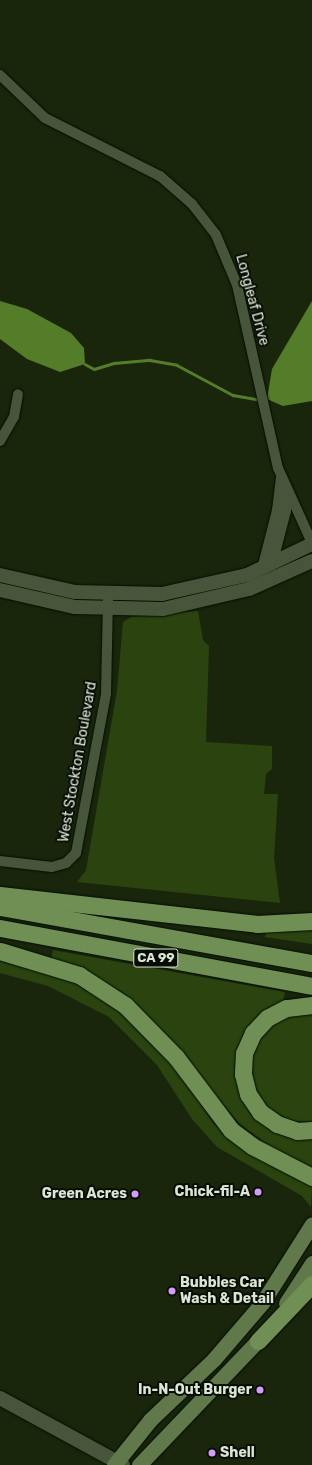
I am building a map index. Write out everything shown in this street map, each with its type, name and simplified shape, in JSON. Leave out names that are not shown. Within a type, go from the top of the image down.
[{"type":"highway","points":[[0,895],[257,924],[312,921]]},
{"type":"highway","name":"CA 99","points":[[0,907],[312,963]]},
{"type":"highway","name":"CA 99","points":[[0,928],[312,986]]},
{"type":"highway","points":[[0,951],[79,975],[125,1005],[176,1057],[231,1130],[252,1146],[312,1177]]},
{"type":"highway","points":[[312,1005],[286,1008],[267,1018],[253,1033],[244,1053],[243,1074],[248,1094],[260,1112],[277,1124],[312,1130]]},
{"type":"highway","points":[[258,1341],[312,1284]]},
{"type":"main road","points":[[118,1464],[150,1420],[214,1359],[262,1303],[312,1224]]},
{"type":"main road","points":[[139,1465],[258,1341],[312,1263]]},
{"type":"street","name":"Longleaf Drive","points":[[0,75],[45,118],[142,165],[192,204],[216,236],[232,268],[281,477],[312,544]]},
{"type":"street","points":[[0,441],[14,417],[18,394]]},
{"type":"street","name":"Longleaf Drive","points":[[267,567],[281,477]]},
{"type":"street","name":"Longleaf Drive","points":[[267,567],[286,511],[286,489]]},
{"type":"street","points":[[0,575],[51,588],[108,595],[192,589],[267,567],[312,544]]},
{"type":"street","points":[[0,590],[55,604],[109,610],[163,608],[211,600],[249,589],[312,561]]},
{"type":"street","name":"West Stockton Boulevard","points":[[0,861],[52,867],[66,863],[76,853],[106,694],[109,610],[108,595]]},
{"type":"street","points":[[0,1398],[118,1464]]},
{"type":"shaded area","points":[[0,301],[27,309],[71,333],[84,348],[85,364],[60,372],[27,359],[0,339]]},
{"type":"shaded area","points":[[312,301],[312,401],[283,406],[267,399],[272,369]]},
{"type":"shaded area","points":[[198,611],[203,640],[209,646],[206,742],[272,746],[272,769],[266,774],[264,794],[278,794],[274,858],[280,903],[77,882],[86,870],[117,691],[123,622],[131,617]]},
{"type":"shaded area","points":[[312,926],[312,944],[265,937],[267,928]]},
{"type":"shaded area","points":[[53,950],[285,992],[283,1001],[251,1025],[249,1107],[312,1136],[312,1168],[271,1147],[240,1124],[140,1009],[51,960]]},
{"type":"shaded area","points":[[0,958],[68,979],[120,1009],[168,1058],[214,1124],[228,1137],[260,1160],[312,1185],[311,1207],[302,1196],[217,1147],[192,1119],[157,1065],[109,1017],[48,986],[0,973]]},
{"type":"shaded area","points":[[312,1012],[312,1122],[292,1121],[272,1111],[259,1097],[253,1085],[251,1053],[270,1025],[290,1014]]},
{"type":"waterway","points":[[85,364],[94,369],[114,363],[150,360],[177,365],[233,395],[261,400]]},
{"type":"place","name":"Chick-fil-A","points":[[258,1192]]},
{"type":"place","name":"Green Acres","points":[[135,1194]]},
{"type":"place","name":"Bubbles Car Wash & Detail","points":[[172,1291]]},
{"type":"place","name":"In-N-Out Burger","points":[[260,1390]]},
{"type":"place","name":"Shell","points":[[212,1453]]}]
